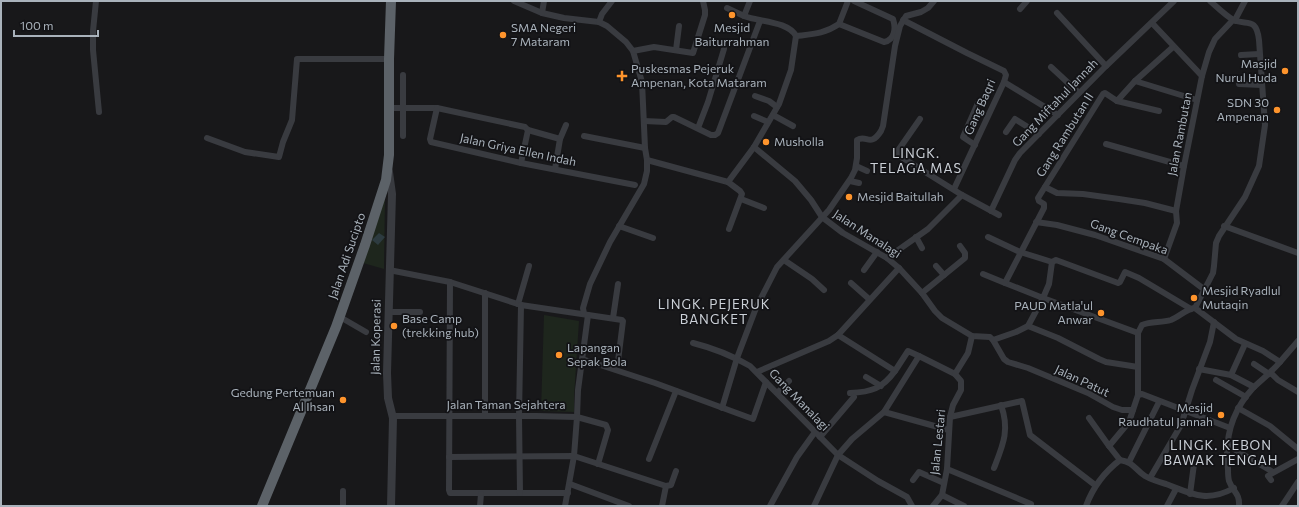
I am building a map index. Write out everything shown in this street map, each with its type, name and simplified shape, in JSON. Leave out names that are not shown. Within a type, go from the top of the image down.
[{"type":"highway","name":"Jalan Adi Sucipto","points":[[262,506],[312,388],[387,193],[388,168],[397,107],[389,59],[392,1]]},
{"type":"street","points":[[96,1],[93,50],[99,112]]},
{"type":"street","points":[[514,1],[542,13],[564,18],[599,22],[607,26],[618,34],[633,51],[642,82],[645,148],[648,171],[644,184],[610,242],[590,284],[583,308],[586,315],[578,390],[577,417],[606,425],[608,427],[598,464]]},
{"type":"street","points":[[542,13],[544,1]]},
{"type":"street","points":[[599,22],[602,14],[612,1]]},
{"type":"street","points":[[633,51],[654,47],[691,53],[693,52],[705,10],[703,1]]},
{"type":"street","points":[[744,16],[750,1]]},
{"type":"street","points":[[796,36],[828,31],[840,24],[848,1]]},
{"type":"street","points":[[840,24],[886,42],[892,37],[895,28],[893,20],[854,1]]},
{"type":"street","points":[[722,408],[737,358],[756,308],[777,267],[822,218],[850,181],[856,166],[857,140],[860,138],[869,140],[875,139],[881,131],[897,35],[903,20],[906,16],[921,12],[928,8],[934,1]]},
{"type":"street","points":[[1020,9],[1027,1]]},
{"type":"street","name":"Gang Miftahul Jannah","points":[[991,211],[1018,157],[1106,66],[1152,24],[1174,1]]},
{"type":"street","points":[[1109,446],[1130,422],[1138,395],[1138,333],[1142,325],[1171,320],[1193,308],[1205,290],[1214,270],[1216,243],[1224,226],[1245,198],[1259,166],[1265,125],[1258,36],[1255,27],[1249,23],[1235,20],[1210,1]]},
{"type":"street","points":[[1235,20],[1245,1]]},
{"type":"street","points":[[727,8],[744,16],[784,26],[791,30],[796,36],[791,70],[777,107],[754,147],[728,182]]},
{"type":"street","points":[[1057,13],[1106,66]]},
{"type":"street","name":"Gang Baqri","points":[[903,20],[1004,71],[1006,75],[954,189]]},
{"type":"street","name":"Jalan Rambutan","points":[[1164,259],[1177,223],[1176,211],[1202,76],[1212,44],[1219,34],[1235,20]]},
{"type":"street","points":[[644,121],[666,122],[674,117],[711,135],[718,133],[760,21]]},
{"type":"street","points":[[1152,24],[1202,76]]},
{"type":"street","points":[[676,50],[679,26]]},
{"type":"street","points":[[1159,111],[1117,101],[1135,81],[1173,47]]},
{"type":"street","points":[[698,128],[724,50]]},
{"type":"street","points":[[1241,54],[1259,54]]},
{"type":"street","points":[[207,138],[245,152],[279,157],[292,120],[297,59],[389,59]]},
{"type":"street","points":[[1051,67],[1079,93]]},
{"type":"street","points":[[402,136],[397,107],[403,75]]},
{"type":"street","points":[[1135,81],[1197,100]]},
{"type":"street","points":[[1004,82],[1058,115]]},
{"type":"street","points":[[1239,84],[1262,85]]},
{"type":"street","name":"Gang Rambutan II","points":[[1036,222],[1044,208],[1044,204],[1038,200],[1103,94],[1105,93],[1117,101]]},
{"type":"street","points":[[755,96],[769,101],[777,107]]},
{"type":"street","points":[[975,145],[963,137],[978,104]]},
{"type":"street","name":"Jalan Griya Ellen Indah","points":[[397,107],[437,108],[525,127],[528,130],[560,139]]},
{"type":"street","name":"Jalan Griya Ellen Indah","points":[[437,108],[430,139],[431,142],[521,163],[635,185]]},
{"type":"street","points":[[773,115],[793,126]]},
{"type":"street","points":[[754,116],[768,122]]},
{"type":"street","points":[[920,119],[898,152],[898,155],[962,195],[999,215]]},
{"type":"street","points":[[1006,132],[1015,119],[1039,134]]},
{"type":"street","points":[[555,169],[560,139],[566,125]]},
{"type":"street","points":[[521,163],[528,130]]},
{"type":"street","points":[[584,136],[645,148]]},
{"type":"street","points":[[1106,144],[1184,166]]},
{"type":"street","name":"Jalan Manalagi","points":[[754,147],[795,181],[811,200],[822,218],[887,258],[922,293],[938,314],[972,336]]},
{"type":"street","points":[[647,160],[728,182],[740,191],[742,194],[741,199],[729,229]]},
{"type":"street","points":[[856,166],[867,171]]},
{"type":"street","points":[[850,181],[859,183]]},
{"type":"street","points":[[1045,187],[1057,193],[1083,194],[1119,199],[1144,203],[1176,211]]},
{"type":"street","name":"Jalan Koperasi","points":[[387,193],[389,270],[387,389],[393,416],[391,506]]},
{"type":"street","points":[[887,258],[936,221],[962,195]]},
{"type":"street","points":[[741,199],[764,208]]},
{"type":"street","points":[[1005,283],[1036,222]]},
{"type":"street","name":"Gang Cempaka","points":[[1036,222],[1057,225],[1095,235],[1164,259],[1205,290]]},
{"type":"street","points":[[619,226],[653,238]]},
{"type":"street","points":[[1224,226],[1298,253]]},
{"type":"street","points":[[916,237],[922,248]]},
{"type":"street","points":[[988,237],[1020,252],[1052,262],[1056,260],[1118,283],[1125,272],[1139,278],[1193,308],[1231,336],[1245,344],[1263,351],[1280,362]]},
{"type":"street","points":[[922,293],[944,276],[965,256],[965,253],[960,246]]},
{"type":"street","points":[[864,270],[877,252]]},
{"type":"street","points":[[784,260],[812,279],[824,290]]},
{"type":"street","points":[[820,437],[852,395],[874,390],[881,386],[895,371],[907,351],[910,351],[956,374],[968,353],[972,336],[990,336],[994,340],[1028,326],[1049,284],[1052,262]]},
{"type":"street","points":[[520,493],[519,305],[529,266]]},
{"type":"street","points":[[936,266],[944,276]]},
{"type":"street","points":[[757,372],[821,345],[838,335],[898,268]]},
{"type":"street","points":[[389,270],[450,282],[519,305],[622,320],[618,361]]},
{"type":"street","points":[[983,274],[1138,333]]},
{"type":"street","points":[[450,282],[450,493],[568,493]]},
{"type":"street","points":[[851,283],[869,299]]},
{"type":"street","points":[[613,318],[618,284]]},
{"type":"street","points":[[485,293],[485,415]]},
{"type":"street","points":[[388,312],[420,312]]},
{"type":"street","points":[[340,317],[366,332]]},
{"type":"street","points":[[1150,478],[1181,425],[1199,369],[1210,342],[1214,322]]},
{"type":"street","points":[[1028,326],[1058,338],[1106,362],[1138,367]]},
{"type":"street","points":[[838,335],[895,371]]},
{"type":"street","name":"Jalan Patut","points":[[994,340],[1004,359],[1008,362],[1028,368],[1088,393],[1113,407],[1122,410],[1133,410]]},
{"type":"street","points":[[1239,506],[1239,498],[1228,477],[1227,445],[1230,428],[1238,408],[1246,396],[1254,387],[1270,374],[1298,341]]},
{"type":"street","name":"Gang Manalagi","points":[[692,343],[722,351],[737,358],[757,372],[838,455],[878,481],[907,497],[912,506]]},
{"type":"street","points":[[1231,375],[1245,344]]},
{"type":"street","points":[[814,506],[838,455],[852,439],[876,417],[884,412],[919,356]]},
{"type":"street","points":[[582,359],[753,419],[766,382]]},
{"type":"street","points":[[1254,364],[1298,392]]},
{"type":"street","points":[[1199,369],[1231,375],[1254,387]]},
{"type":"street","name":"Jalan Lestari","points":[[933,506],[942,495],[947,469],[950,417],[953,405],[962,385],[956,374]]},
{"type":"street","points":[[866,377],[881,386]]},
{"type":"street","points":[[1216,380],[1246,396]]},
{"type":"street","points":[[777,393],[789,381]]},
{"type":"street","points":[[649,459],[676,391]]},
{"type":"street","points":[[1138,395],[1146,396],[1230,428]]},
{"type":"street","points":[[950,417],[1022,401],[1030,435],[1095,485]]},
{"type":"street","points":[[1129,462],[1159,402]]},
{"type":"street","points":[[994,468],[1004,443],[1006,432],[1005,418],[1001,405]]},
{"type":"street","points":[[1238,408],[1270,426],[1298,449]]},
{"type":"street","points":[[884,412],[949,430]]},
{"type":"street","name":"Jalan Taman Sejahtera","points":[[393,416],[485,415],[577,417],[574,456],[565,506]]},
{"type":"street","points":[[1089,418],[1120,460],[1133,464],[1142,474],[1150,478],[1190,494],[1204,497],[1225,493],[1234,488]]},
{"type":"street","points":[[770,506],[780,485],[814,432]]},
{"type":"street","points":[[1227,445],[1273,472]]},
{"type":"street","points":[[450,457],[574,456],[666,486],[673,483],[676,471]]},
{"type":"street","points":[[1271,480],[1268,476],[1273,472],[1298,459]]},
{"type":"street","points":[[1086,506],[1095,485],[1108,470],[1120,460]]},
{"type":"street","points":[[1190,494],[1194,464]]},
{"type":"street","points":[[947,469],[1031,504]]},
{"type":"street","points":[[914,480],[919,472],[944,483]]},
{"type":"street","points":[[1282,506],[1298,482]]},
{"type":"street","points":[[570,484],[629,506]]},
{"type":"street","points":[[662,506],[666,486]]},
{"type":"street","points":[[1168,506],[1176,489]]},
{"type":"street","points":[[343,491],[343,506]]},
{"type":"street","points":[[480,494],[480,506]]},
{"type":"street","points":[[942,495],[964,506]]},
{"type":"shaded area","points":[[385,194],[384,269],[363,263]]},
{"type":"shaded area","points":[[379,233],[385,237],[378,245],[372,240]]},
{"type":"shaded area","points":[[544,315],[579,321],[574,412],[541,411]]},
{"type":"place","name":"Mesjid Baiturrahman","points":[[732,15]]},
{"type":"place","name":"SMA Negeri 7 Mataram","points":[[503,35]]},
{"type":"place","name":"Masjid Nurul Huda","points":[[1285,71]]},
{"type":"place","name":"Puskesmas Pejeruk Ampenan, Kota Mataram","points":[[622,76]]},
{"type":"place","name":"SDN 30 Ampenan","points":[[1277,110]]},
{"type":"place","name":"Musholla","points":[[766,142]]},
{"type":"place","name":"Mesjid Baitullah","points":[[849,197]]},
{"type":"place","name":"Mesjid Ryadlul Mutaqin","points":[[1194,298]]},
{"type":"place","name":"PAUD Matla'ul Anwar","points":[[1101,313]]},
{"type":"place","name":"Base Camp (trekking hub)","points":[[394,326]]},
{"type":"place","name":"Lapangan Sepak Bola","points":[[559,355]]},
{"type":"place","name":"Gedung Pertemuan Al Ihsan","points":[[343,400]]},
{"type":"place","name":"Mesjid Raudhatul Jannah","points":[[1221,415]]},
{"type":"district","name":"LINGK. TELAGA MAS","points":[[916,160]]},
{"type":"district","name":"LINGK. PEJERUK BANGKET","points":[[714,312]]},
{"type":"district","name":"LINGK. KEBON BAWAK TENGAH","points":[[1221,452]]}]
